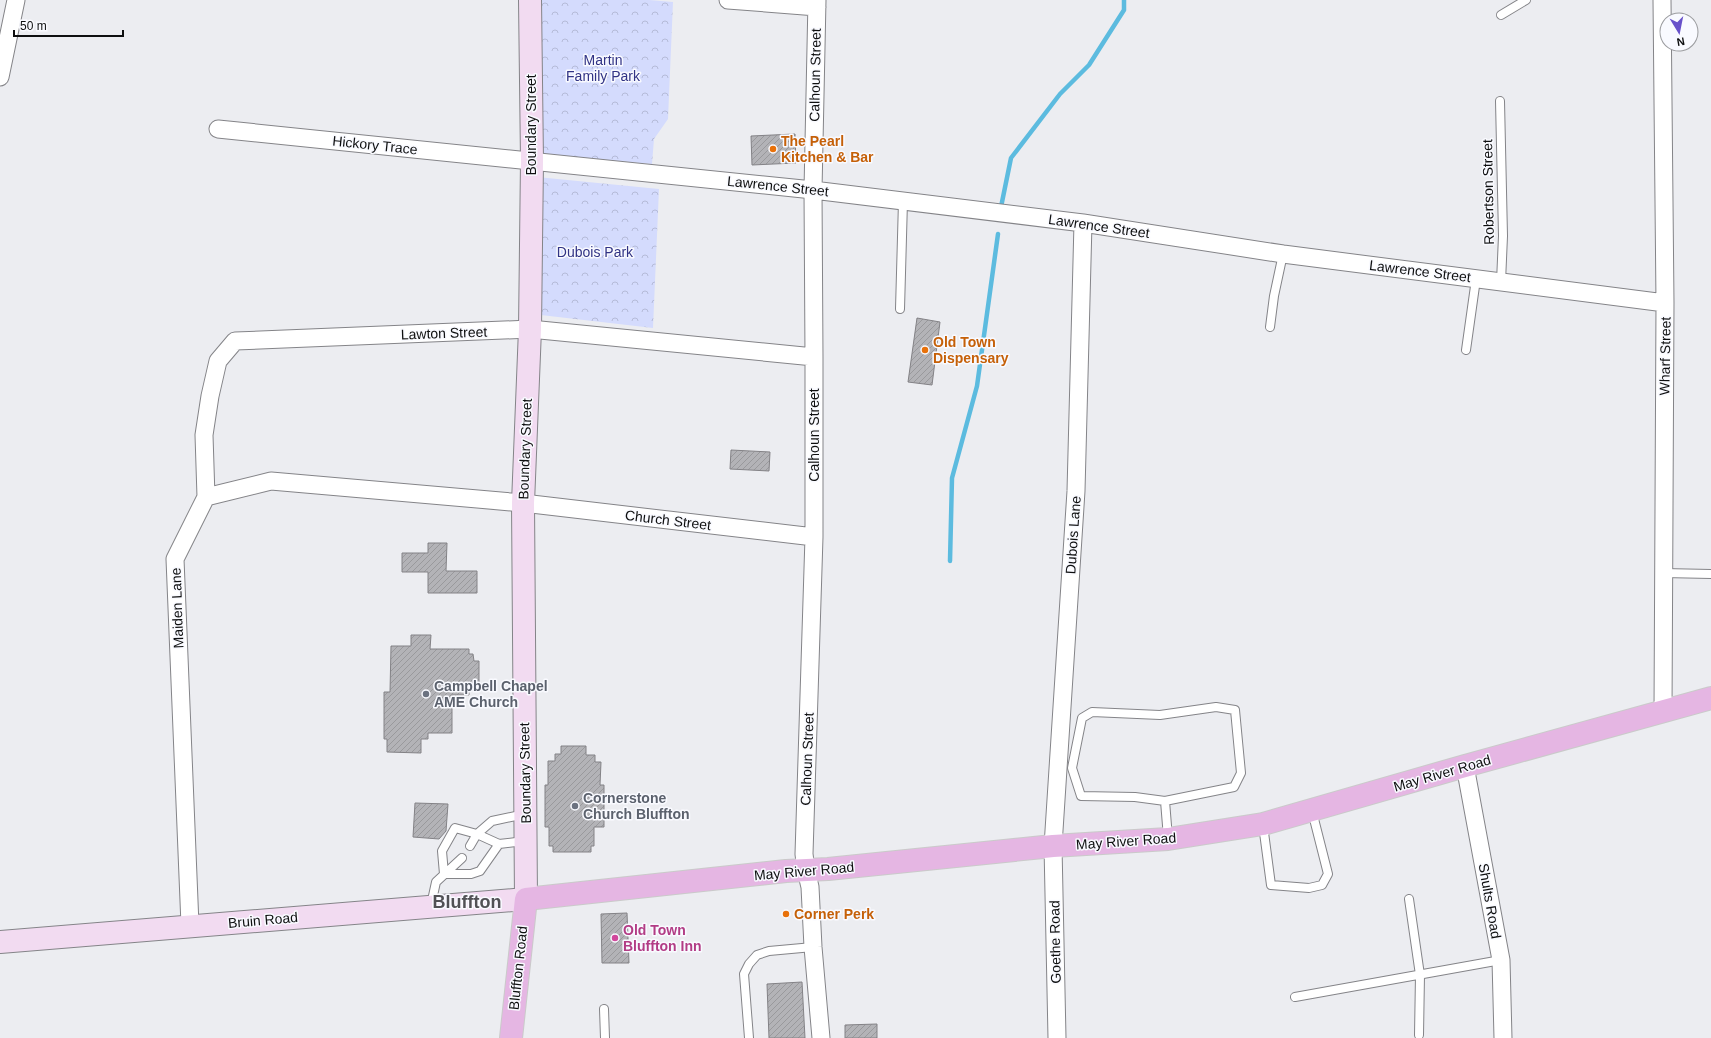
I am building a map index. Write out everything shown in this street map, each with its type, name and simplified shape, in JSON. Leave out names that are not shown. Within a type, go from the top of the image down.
[{"type":"main road","name":"May River Road","points":[[526,898],[1053,846],[1168,839],[1263,824],[1711,698]]},
{"type":"main road","name":"Bluffton Road","points":[[511,1038],[526,898]]},
{"type":"street","points":[[0,77],[16,0]]},
{"type":"street","name":"Boundary Street","points":[[526,898],[522,503],[530,330],[532,161],[530,0]]},
{"type":"street","points":[[728,0],[817,4]]},
{"type":"street","name":"Wharf Street","points":[[1662,0],[1665,303],[1662,712]]},
{"type":"street","name":"Calhoun Street","points":[[817,4],[812,190],[814,537],[804,854],[810,887],[813,947],[821,1038]]},
{"type":"street","name":"Hickory Trace","points":[[218,129],[532,161]]},
{"type":"street","name":"Lawrence Street","points":[[532,161],[903,201],[1083,224],[1283,254],[1665,303]]},
{"type":"street","name":"Dubois Lane","points":[[1053,846],[1076,491],[1083,224]]},
{"type":"street","name":"Lawton Street","points":[[206,497],[204,435],[210,396],[218,361],[235,341],[530,330],[814,357]]},
{"type":"street","points":[[206,497],[271,481],[522,503]]},
{"type":"street","name":"Maiden Lane","points":[[190,925],[176,559],[206,497]]},
{"type":"street","name":"Church Street","points":[[522,503],[814,537]]},
{"type":"street","name":"Shults Road","points":[[1465,766],[1501,960],[1502,1038]]},
{"type":"street","name":"Goethe Road","points":[[1053,846],[1056,1038]]},
{"type":"street","name":"Bruin Road","points":[[0,942],[526,898]]},
{"type":"lane","points":[[1501,15],[1526,0]]},
{"type":"lane","name":"Robertson Street","points":[[1500,101],[1503,236],[1501,282]]},
{"type":"lane","points":[[900,309],[903,201]]},
{"type":"lane","points":[[1270,327],[1274,296],[1283,254]]},
{"type":"lane","points":[[1466,350],[1476,279]]},
{"type":"lane","points":[[1663,573],[1711,574]]},
{"type":"lane","points":[[1216,707],[1235,710],[1241,773],[1234,787],[1165,801],[1135,797],[1081,796],[1072,768],[1082,718],[1092,712],[1160,715],[1216,707]]},
{"type":"lane","points":[[1165,801],[1168,839]]},
{"type":"lane","points":[[1263,824],[1271,885],[1309,888],[1322,885],[1328,874],[1311,810]]},
{"type":"lane","points":[[470,846],[477,834],[492,822],[525,814]]},
{"type":"lane","points":[[444,874],[442,851],[455,828],[477,834],[499,844],[525,841]]},
{"type":"lane","points":[[444,874],[471,874],[480,871],[499,844]]},
{"type":"lane","points":[[431,906],[436,882],[462,858]]},
{"type":"lane","points":[[1409,899],[1420,975],[1419,1035]]},
{"type":"lane","points":[[749,1038],[744,974],[749,964],[757,955],[770,951],[813,947]]},
{"type":"lane","points":[[1295,997],[1501,960]]},
{"type":"lane","points":[[604,1009],[605,1038]]},
{"type":"green space","name":"Martin Family Park","points":[[535,0],[649,0],[673,2],[668,119],[654,139],[652,164],[537,154]]},
{"type":"green space","name":"Dubois Park","points":[[537,177],[659,189],[653,328],[532,314]]},
{"type":"building","name":"The Pearl Kitchen & Bar","points":[[795,134],[796,163],[752,165],[751,136]]},
{"type":"building","name":"Old Town Dispensary","points":[[917,318],[940,322],[932,385],[908,382]]},
{"type":"building","points":[[731,450],[770,452],[769,471],[730,469]]},
{"type":"building","points":[[428,543],[447,543],[446,571],[477,571],[477,593],[428,593],[428,572],[402,572],[402,553],[428,553]]},
{"type":"building","name":"Campbell Chapel AME Church","points":[[411,635],[431,635],[430,649],[469,649],[469,654],[473,654],[474,661],[479,661],[479,684],[473,684],[473,690],[469,690],[469,695],[452,695],[452,733],[428,733],[428,739],[421,739],[421,753],[387,752],[387,739],[384,739],[384,692],[390,692],[391,646],[411,646]]},
{"type":"building","name":"Cornerstone Church Bluffton","points":[[561,746],[586,746],[586,755],[595,755],[595,762],[601,762],[600,785],[604,785],[604,827],[594,827],[594,846],[591,846],[591,852],[553,852],[553,846],[549,846],[549,827],[545,827],[545,785],[548,785],[548,761],[555,761],[555,754],[561,754]]},
{"type":"building","points":[[415,803],[448,804],[446,831],[439,839],[413,837]]},
{"type":"building","name":"Old Town Bluffton Inn","points":[[627,913],[629,963],[602,963],[601,914]]},
{"type":"building","points":[[802,982],[805,1038],[769,1038],[767,984]]},
{"type":"building","points":[[877,1024],[877,1038],[845,1038],[845,1025]]},
{"type":"waterway","points":[[1001,207],[1011,158],[1060,94],[1089,65],[1124,10],[1124,0]]},
{"type":"waterway","points":[[950,561],[952,478],[977,386],[998,234]]},
{"type":"place","name":"The Pearl Kitchen & Bar","points":[[773,149]]},
{"type":"place","name":"Old Town Dispensary","points":[[925,350]]},
{"type":"place","name":"Campbell Chapel AME Church","points":[[426,694]]},
{"type":"place","name":"Cornerstone Church Bluffton","points":[[575,806]]},
{"type":"place","name":"Corner Perk","points":[[786,914]]},
{"type":"place","name":"Old Town Bluffton Inn","points":[[615,938]]},
{"type":"district","name":"Bluffton","points":[[467,902]]}]
